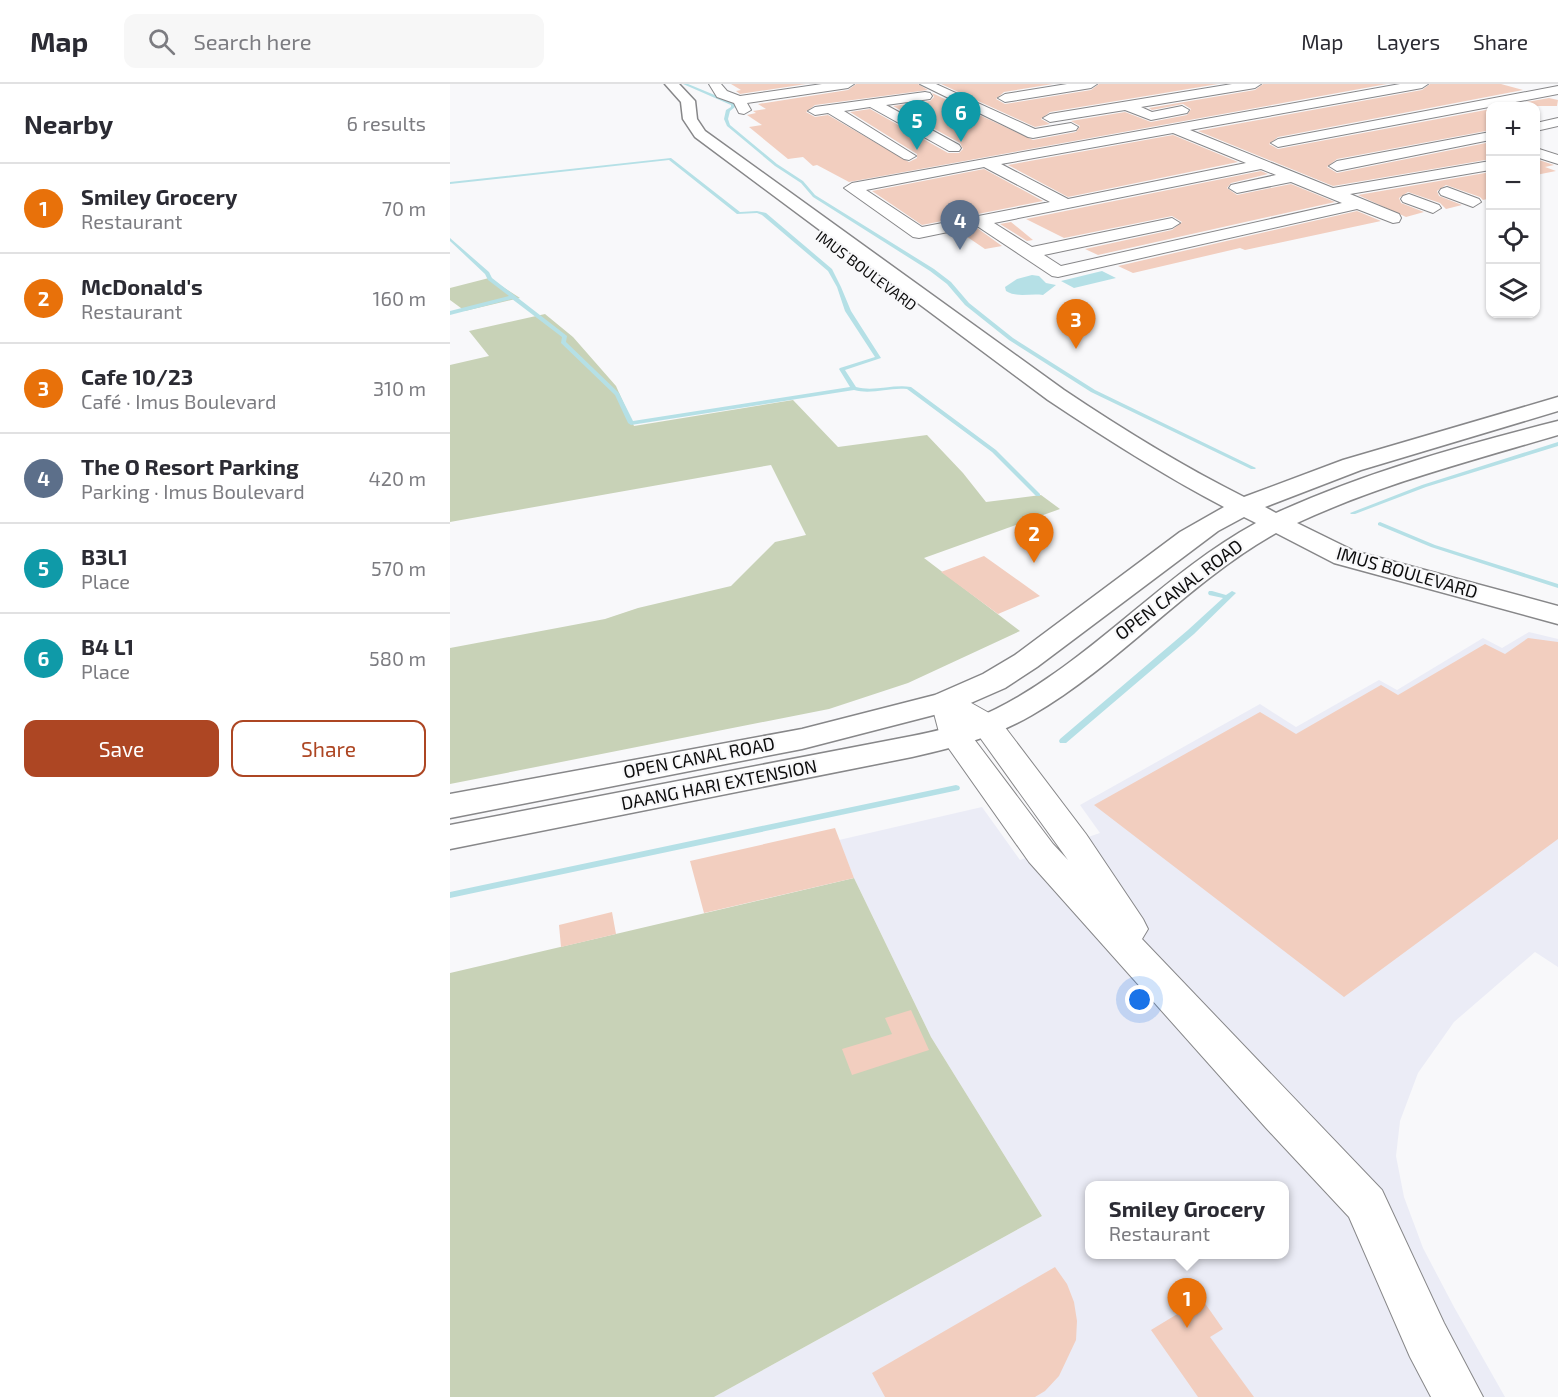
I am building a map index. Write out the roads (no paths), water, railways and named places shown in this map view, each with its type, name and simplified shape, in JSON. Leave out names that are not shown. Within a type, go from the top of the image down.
[{"type":"main road","name":"IMUS BOULEVARD","points":[[656,84],[673,102],[679,128],[687,136],[1037,399],[1105,428]]},
{"type":"main road","name":"IMUS BOULEVARD","points":[[672,84],[688,101],[690,119],[700,134],[1048,389],[1105,428],[1201,485],[1344,557],[1558,615]]},
{"type":"main road","name":"OPEN CANAL ROAD","points":[[450,806],[802,739],[946,702],[994,681],[1026,661],[1215,520],[1243,506],[1270,493],[1390,453],[1558,404]]},
{"type":"main road","name":"OPEN CANAL ROAD","points":[[971,730],[1024,705],[1051,687],[1204,568],[1238,544],[1276,524],[1342,495],[1418,469],[1558,428]]},
{"type":"main road","name":"DAANG HARI EXTENSION","points":[[450,837],[809,768],[971,730]]},
{"type":"street","points":[[717,87],[805,90],[848,84]]},
{"type":"street","points":[[1003,90],[1091,84]]},
{"type":"street","points":[[1003,90],[1027,107],[1173,84]]},
{"type":"street","points":[[1197,84],[1270,111]]},
{"type":"street","points":[[1050,118],[1255,84]]},
{"type":"street","points":[[1349,84],[1443,112],[1486,130]]},
{"type":"street","points":[[1261,165],[919,233],[852,188],[1422,84]]},
{"type":"street","points":[[842,85],[959,147],[920,154],[890,165],[903,178]]},
{"type":"street","points":[[717,87],[741,105],[765,90]]},
{"type":"street","points":[[765,90],[784,110]]},
{"type":"street","points":[[805,90],[829,106],[920,154]]},
{"type":"street","points":[[1308,155],[1273,141],[1558,90]]},
{"type":"street","points":[[815,111],[829,106],[914,94],[1033,134],[1072,127],[1035,111]]},
{"type":"street","points":[[1125,105],[1151,116],[1262,97]]},
{"type":"street","points":[[1091,111],[1144,133]]},
{"type":"street","points":[[1153,116],[1231,153],[1393,218]]},
{"type":"street","points":[[1219,120],[1247,131]]},
{"type":"street","points":[[1540,126],[1556,124]]},
{"type":"street","points":[[1076,129],[1104,141]]},
{"type":"street","points":[[1359,174],[1333,164],[1457,142],[1486,130]]},
{"type":"street","points":[[1180,145],[1203,141]]},
{"type":"street","points":[[1457,142],[1486,152]]},
{"type":"street","points":[[1421,149],[1452,160]]},
{"type":"street","points":[[1208,157],[1231,153]]},
{"type":"street","points":[[1388,156],[1414,166]]},
{"type":"street","points":[[986,162],[1066,204]]},
{"type":"street","points":[[1302,196],[1486,166]]},
{"type":"street","points":[[989,180],[1034,171]]},
{"type":"street","points":[[1223,191],[1291,177]]},
{"type":"street","points":[[1016,193],[1061,185]]},
{"type":"street","points":[[980,221],[1058,272],[1318,213],[1447,192],[1476,194]]},
{"type":"street","points":[[872,201],[895,197]]},
{"type":"street","points":[[1409,199],[1433,208]]},
{"type":"street","points":[[895,216],[916,212]]},
{"type":"street","points":[[1318,213],[1348,225]]},
{"type":"street","points":[[1029,253],[1188,220]]},
{"type":"street","points":[[1277,222],[1303,233]]},
{"type":"street","points":[[1235,231],[1263,244]]},
{"type":"street","points":[[1004,236],[1027,232]]},
{"type":"street","points":[[1191,241],[1218,254]]},
{"type":"street","points":[[1144,252],[1165,262]]},
{"type":"street","points":[[946,702],[971,730],[1041,853],[1177,1003],[1366,1204],[1427,1340],[1458,1397]]},
{"type":"water","points":[[1102,271],[1116,278],[1074,288],[1061,281]]},
{"type":"water","points":[[1032,275],[1039,276],[1046,283],[1056,285],[1043,295],[1019,295],[1006,291],[1005,287],[1017,279]]},
{"type":"waterway","points":[[685,84],[733,104],[733,107],[728,110],[726,119],[728,125],[776,165],[802,182],[814,196],[932,270],[949,283],[967,304],[1011,339],[1093,391],[1253,468]]},
{"type":"waterway","points":[[450,183],[670,159],[739,213],[764,214],[830,270],[848,311],[878,358],[842,369],[854,388]]},
{"type":"waterway","points":[[450,239],[487,273],[490,279],[565,337],[563,342],[617,394],[631,423],[854,388]]},
{"type":"waterway","points":[[450,313],[513,297]]},
{"type":"waterway","points":[[854,388],[861,390],[909,388],[994,451],[1038,495]]},
{"type":"waterway","points":[[1353,513],[1424,486],[1558,444]]},
{"type":"waterway","points":[[1380,524],[1433,546],[1558,586]]},
{"type":"waterway","points":[[1212,593],[1227,597]]},
{"type":"waterway","points":[[1063,741],[1191,632],[1232,593]]},
{"type":"waterway","points":[[450,895],[956,788]]},
{"type":"place","name":"B4 L1","points":[[961,142]]},
{"type":"place","name":"B3L1","points":[[917,150]]},
{"type":"place","name":"The O Resort Parking","points":[[960,250]]},
{"type":"place","name":"Cafe 10/23","points":[[1076,349]]},
{"type":"place","name":"McDonald's","points":[[1034,563]]},
{"type":"place","name":"Smiley Grocery","points":[[1187,1328]]}]
